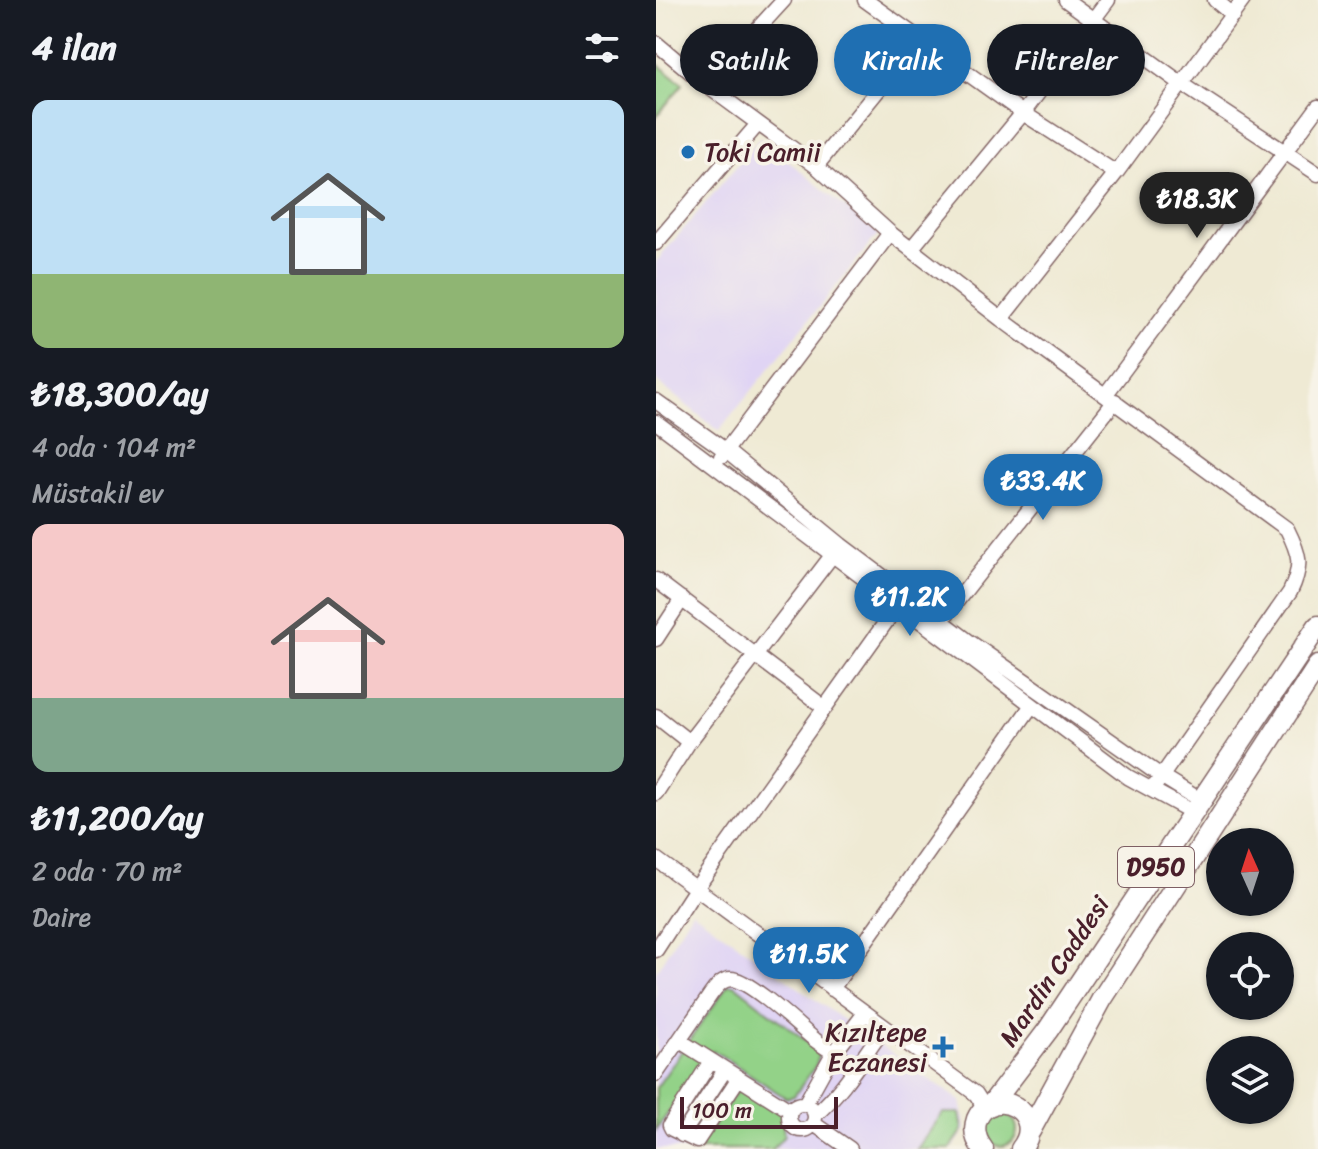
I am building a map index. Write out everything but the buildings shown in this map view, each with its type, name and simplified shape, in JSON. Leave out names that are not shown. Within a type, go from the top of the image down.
[{"type":"highway","name":"Mardin Caddesi","points":[[965,1149],[984,1113],[1048,1030],[1318,626]]},
{"type":"highway","name":"Mardin Caddesi","points":[[1025,1144],[1102,999],[1312,688],[1318,666]]},
{"type":"highway","name":"Mardin Caddesi","points":[[984,1113],[1005,1103],[1020,1109],[1025,1115],[1025,1144]]},
{"type":"highway","points":[[983,1149],[975,1133],[984,1113]]},
{"type":"street","points":[[762,24],[784,0]]},
{"type":"street","points":[[865,0],[897,24]]},
{"type":"street","points":[[1066,0],[1182,84],[1318,174]]},
{"type":"street","points":[[911,249],[1023,113],[1108,0]]},
{"type":"street","points":[[1215,0],[1233,15]]},
{"type":"street","points":[[1001,319],[1116,173],[1243,0]]},
{"type":"street","points":[[656,43],[680,63]]},
{"type":"street","points":[[971,76],[1116,173]]},
{"type":"street","points":[[721,96],[816,166],[890,233],[1001,319],[1287,529],[1297,549],[1299,562],[1299,573],[1290,592],[1152,790]]},
{"type":"street","points":[[816,166],[873,96]]},
{"type":"street","points":[[942,620],[1110,398],[1318,107]]},
{"type":"street","points":[[656,243],[758,124]]},
{"type":"street","points":[[714,467],[890,233]]},
{"type":"street","points":[[656,401],[725,450],[898,605],[1128,777],[1152,790],[1196,806]]},
{"type":"street","points":[[656,422],[714,467],[942,620],[1043,695],[1161,776],[1196,806]]},
{"type":"street","points":[[656,793],[689,742],[837,550]]},
{"type":"street","points":[[656,580],[825,708]]},
{"type":"street","points":[[656,639],[682,599]]},
{"type":"street","points":[[656,950],[697,887],[898,605]]},
{"type":"street","points":[[832,989],[1032,705]]},
{"type":"street","points":[[656,716],[689,742]]},
{"type":"street","points":[[656,859],[976,1094],[984,1113]]},
{"type":"street","points":[[656,1074],[720,982],[737,980],[856,1068]]},
{"type":"street","points":[[851,1146],[811,1114],[797,1105],[789,1119],[797,1129],[806,1130],[811,1114],[835,1052],[865,1013]]},
{"type":"street","points":[[811,1114],[829,1102],[884,1028]]},
{"type":"street","points":[[680,1041],[791,1111]]},
{"type":"street","points":[[711,1061],[670,1125],[682,1135],[697,1141],[738,1079]]},
{"type":"street","points":[[682,1135],[725,1070]]},
{"type":"shaded area","points":[[760,138],[878,234],[719,431],[656,381],[656,262]]},
{"type":"shaded area","points":[[692,911],[961,1101],[966,1129],[952,1149],[656,1149],[656,972]]},
{"type":"green space","points":[[656,63],[680,82],[680,88],[656,117]]},
{"type":"green space","points":[[728,985],[735,985],[815,1048],[819,1055],[816,1065],[794,1096],[786,1098],[713,1050],[656,1130],[656,1088]]},
{"type":"green space","points":[[740,1086],[782,1113],[784,1136],[773,1149],[697,1149]]},
{"type":"green space","points":[[943,1113],[960,1113],[963,1130],[950,1149],[917,1149]]},
{"type":"green space","points":[[1001,1114],[1012,1119],[1017,1130],[1012,1141],[1001,1146],[990,1141],[985,1130],[990,1119]]},
{"type":"place","name":"Toki Camii","points":[[688,152]]},
{"type":"place","name":"Kızıltepe Eczanesi","points":[[943,1047]]}]
